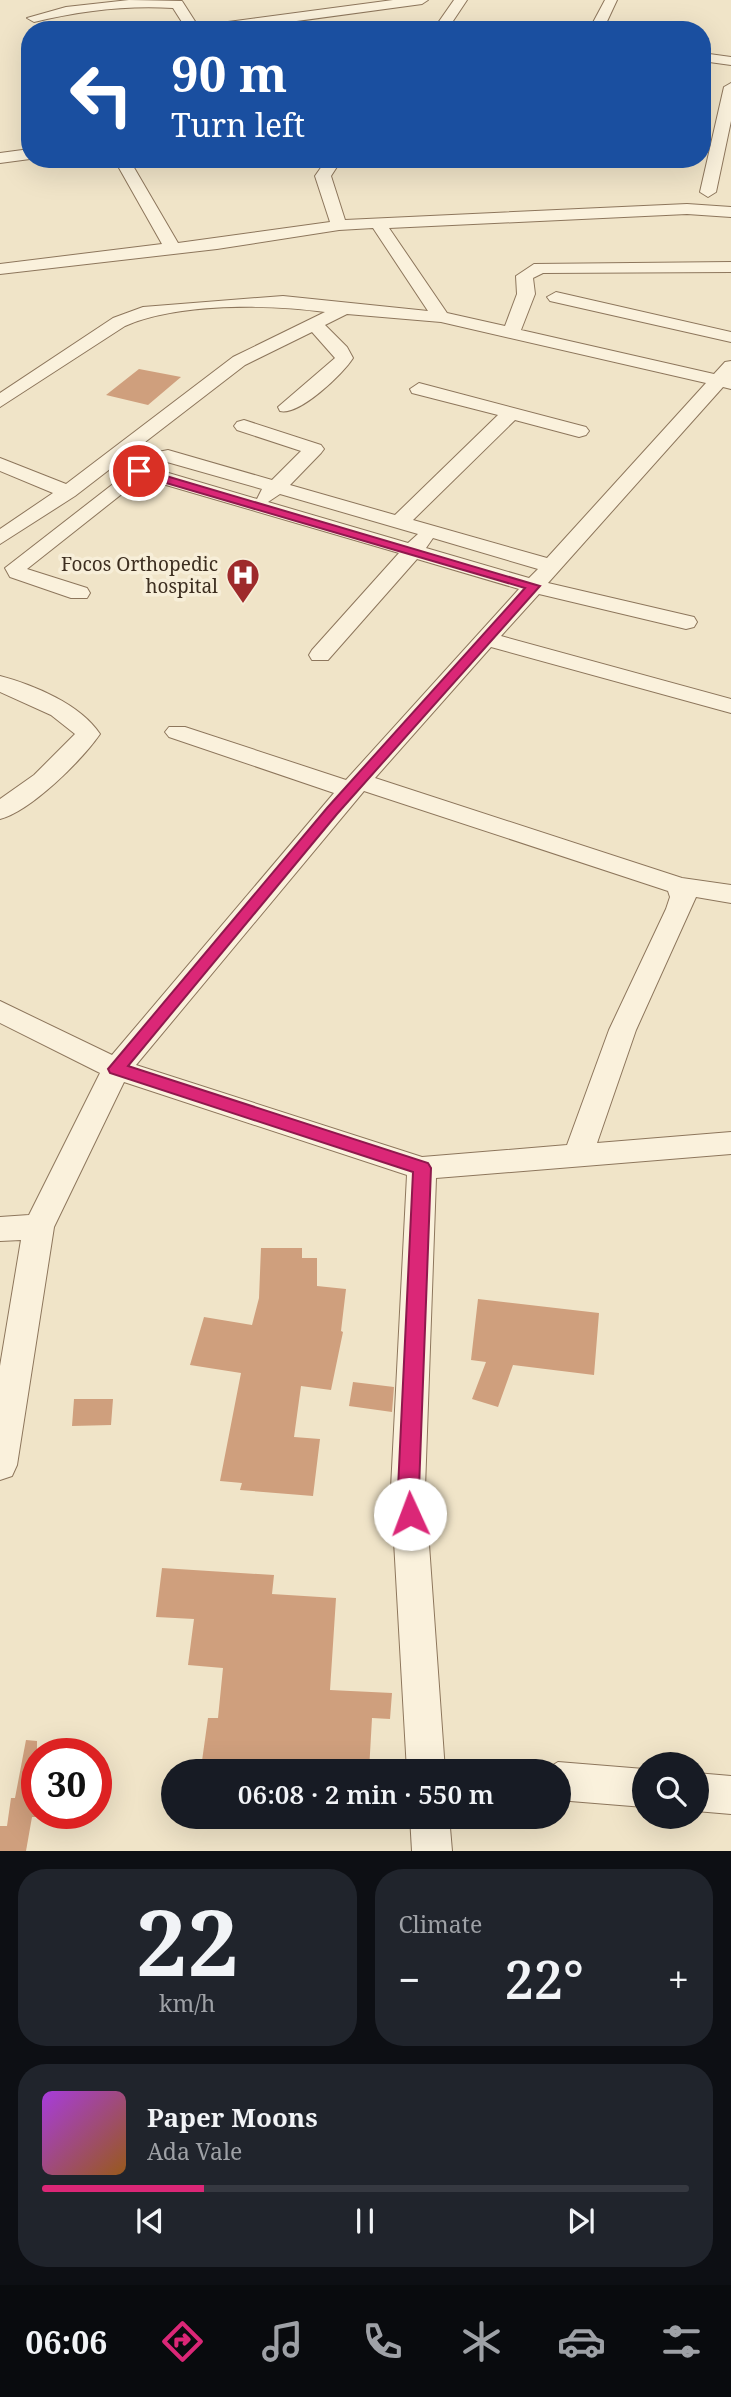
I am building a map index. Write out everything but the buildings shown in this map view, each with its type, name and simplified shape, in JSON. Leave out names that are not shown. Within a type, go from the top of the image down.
[{"type":"street","points":[[266,21],[422,0]]},
{"type":"street","points":[[446,21],[461,0]]},
{"type":"street","points":[[600,21],[611,0]]},
{"type":"street","points":[[34,19],[79,6],[163,1],[177,4],[188,21]]},
{"type":"street","points":[[711,58],[731,61]]},
{"type":"street","points":[[708,192],[731,87]]},
{"type":"street","points":[[0,158],[21,155]]},
{"type":"street","points":[[126,168],[173,248]]},
{"type":"street","points":[[329,168],[323,176],[339,225]]},
{"type":"street","points":[[0,269],[377,222],[687,209],[731,212]]},
{"type":"street","points":[[377,222],[441,317]]},
{"type":"street","points":[[511,333],[526,294],[524,276],[540,268],[731,267]]},
{"type":"street","points":[[556,297],[731,337]]},
{"type":"street","points":[[0,401],[119,322],[143,313],[230,303],[284,301],[441,317],[727,376]]},
{"type":"street","points":[[0,538],[68,492],[239,360],[344,309]]},
{"type":"street","points":[[287,407],[338,367],[344,358],[314,324]]},
{"type":"street","points":[[0,1465],[39,1227],[116,1069],[354,786],[533,586],[727,376]]},
{"type":"street","points":[[419,389],[579,431]]},
{"type":"street","points":[[399,522],[511,413]]},
{"type":"street","points":[[244,426],[314,449],[257,505]]},
{"type":"street","points":[[79,593],[27,578],[17,573],[16,568],[139,471],[160,457],[168,456],[552,566]]},
{"type":"street","points":[[0,464],[68,492]]},
{"type":"street","points":[[139,471],[533,586],[686,622]]},
{"type":"street","points":[[320,656],[430,531]]},
{"type":"street","points":[[486,639],[731,706]]},
{"type":"street","points":[[0,683],[56,709],[81,724],[88,734],[43,780],[0,811]]},
{"type":"street","points":[[177,732],[679,886],[731,894]]},
{"type":"street","points":[[578,1156],[592,1104],[615,1045],[683,897],[679,886]]},
{"type":"street","points":[[0,1011],[116,1069],[422,1168],[731,1143]]},
{"type":"street","points":[[422,1168],[408,1489],[425,1759]]},
{"type":"street","points":[[0,1229],[39,1227]]},
{"type":"street","points":[[571,1782],[632,1787]]},
{"type":"street","points":[[709,1793],[731,1795]]},
{"type":"street","points":[[430,1829],[432,1851]]},
{"type":"place","name":"Focos Orthopedic hospital","points":[[243,605]]},
{"type":"route","points":[[139,471],[533,586],[332,811],[116,1069],[422,1168],[408,1489],[410,1514]]}]
